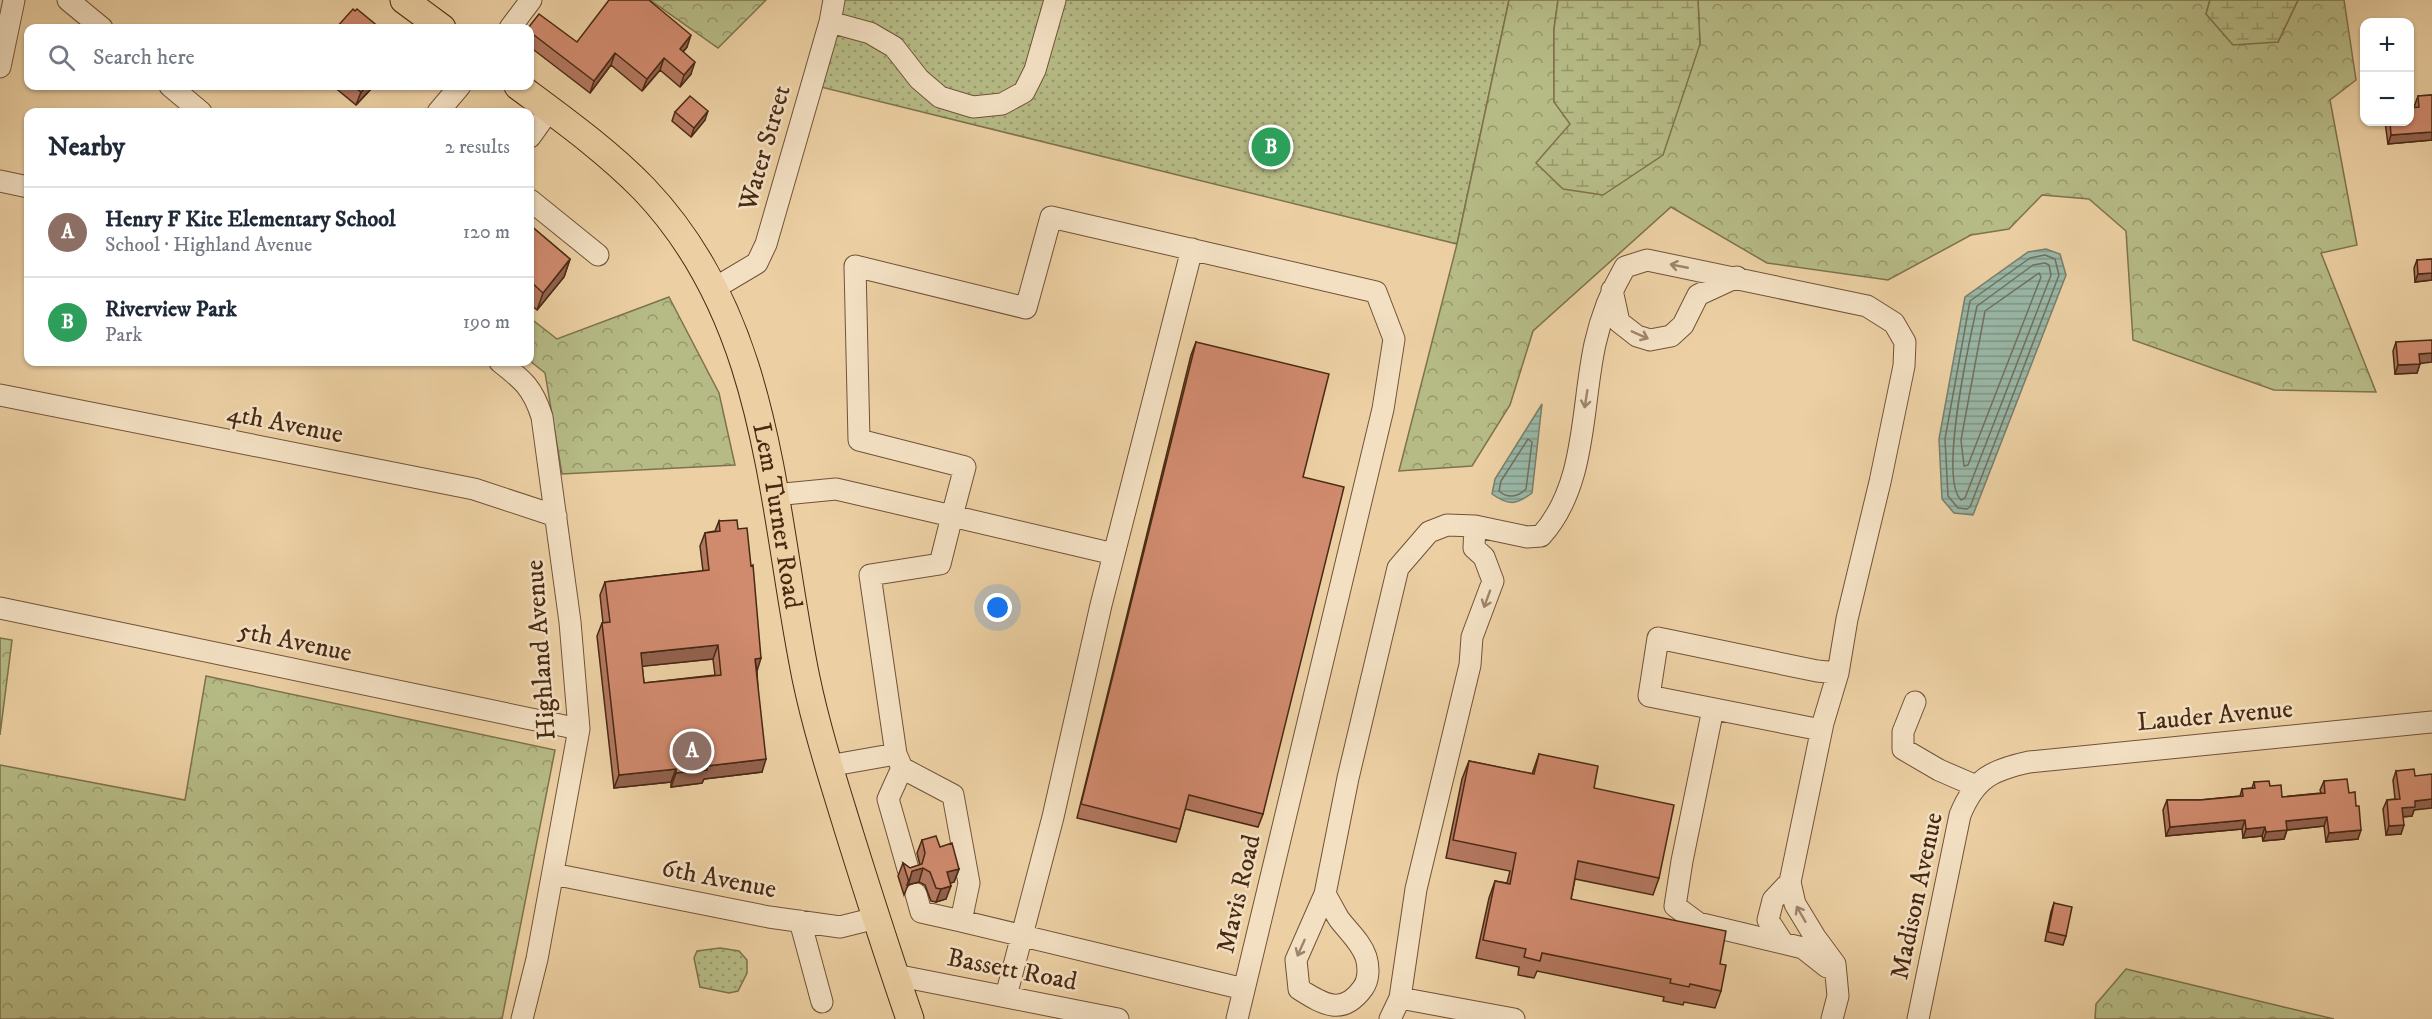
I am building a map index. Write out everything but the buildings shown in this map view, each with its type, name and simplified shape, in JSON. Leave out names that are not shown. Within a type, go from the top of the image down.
[{"type":"main road","points":[[404,0],[437,24]]},
{"type":"main road","name":"Lem Turner Road","points":[[524,90],[581,133],[644,189],[683,237],[715,288],[739,344],[764,433],[806,679],[828,766],[910,1019]]},
{"type":"street","points":[[0,67],[14,0]]},
{"type":"street","points":[[68,0],[97,24]]},
{"type":"street","points":[[513,24],[531,0]]},
{"type":"street","name":"Water Street","points":[[715,288],[757,263],[766,243],[830,22],[834,0]]},
{"type":"street","points":[[830,22],[870,33],[894,47],[919,80],[940,97],[973,107],[1002,104],[1024,92],[1035,70],[1055,0]]},
{"type":"street","points":[[175,90],[196,108]]},
{"type":"street","points":[[441,108],[457,90]]},
{"type":"street","points":[[534,131],[550,109]]},
{"type":"street","points":[[0,181],[24,186]]},
{"type":"street","points":[[534,203],[598,255]]},
{"type":"street","points":[[908,869],[888,799],[899,761],[870,575],[940,564],[965,467],[859,440],[855,266],[1026,308],[1051,217],[1192,249],[1114,555],[1055,809],[1006,996]]},
{"type":"street","name":"Mavis Road","points":[[1192,249],[1376,292],[1394,339],[1383,409],[1237,1019]]},
{"type":"street","points":[[1325,894],[1365,954],[1368,964],[1367,982],[1354,1001],[1340,1005],[1320,1002],[1299,989],[1296,960],[1325,894],[1348,778],[1398,568],[1429,532],[1447,525],[1475,526],[1527,537],[1541,536],[1551,525],[1572,482],[1595,343],[1612,289],[1625,267],[1647,260],[1867,306],[1894,323],[1905,342],[1904,366],[1880,482],[1846,619],[1838,673],[1821,730],[1790,882],[1795,904],[1835,964],[1838,996],[1832,1019]]},
{"type":"street","points":[[1612,289],[1620,322],[1636,336],[1650,340],[1671,336],[1683,325],[1698,295],[1737,277]]},
{"type":"street","name":"Highland Avenue","points":[[505,366],[521,379],[535,396],[542,417],[570,622],[579,729],[537,959],[522,1019]]},
{"type":"street","name":"4th Avenue","points":[[0,395],[474,489],[556,516]]},
{"type":"street","points":[[774,495],[836,489],[1114,555]]},
{"type":"street","points":[[1403,1019],[1400,998],[1416,889],[1470,665],[1472,637],[1493,581],[1484,557],[1474,548],[1475,526]]},
{"type":"street","name":"5th Avenue","points":[[0,608],[579,729]]},
{"type":"street","points":[[1821,730],[1650,696],[1658,638],[1817,671],[1838,673]]},
{"type":"street","points":[[1915,702],[1904,732],[1903,749],[1939,770],[1976,786]]},
{"type":"street","points":[[1713,709],[1675,906],[1698,923],[1803,948],[1825,963],[1836,980]]},
{"type":"street","name":"Lauder Avenue","points":[[2004,768],[2030,762],[2147,749],[2432,722]]},
{"type":"street","points":[[828,766],[899,761],[953,795],[969,884],[961,921]]},
{"type":"street","name":"Madison Avenue","points":[[1918,1019],[1960,815],[1976,786],[1988,775],[2004,768]]},
{"type":"street","name":"6th Avenue","points":[[553,874],[769,917],[840,927],[876,918]]},
{"type":"street","points":[[1783,943],[1768,920],[1773,900],[1790,882]]},
{"type":"street","points":[[916,894],[921,912],[1244,989]]},
{"type":"street","points":[[800,921],[822,1002]]},
{"type":"street","name":"Bassett Road","points":[[895,975],[1118,1019]]},
{"type":"street","points":[[1390,1019],[1400,998]]},
{"type":"street","points":[[1400,998],[1514,1019]]},
{"type":"green space","points":[[650,0],[766,0],[718,48]]},
{"type":"green space","points":[[844,0],[1509,0],[1457,244],[821,87]]},
{"type":"green space","points":[[1509,0],[1558,0],[1554,29],[1554,102],[1700,44],[1698,0],[2210,0],[2206,14],[2278,42],[2298,0],[2344,0],[2356,80],[2330,100],[2357,245],[2321,253],[2376,392],[2274,390],[2133,340],[2126,231],[2089,199],[2042,195],[2009,229],[1971,235],[1888,280],[1767,263],[1671,207],[1533,331],[1510,405],[1472,466],[1399,471],[1457,244]]},
{"type":"green space","points":[[1558,0],[1698,0],[1700,44],[1663,155],[1603,195],[1563,189],[1536,163],[1570,124],[1554,102],[1554,29]]},
{"type":"green space","points":[[2210,0],[2298,0],[2278,42],[2233,45],[2206,14]]},
{"type":"green space","points":[[669,297],[719,393],[735,465],[562,474],[545,373],[534,364],[534,321],[557,339]]},
{"type":"green space","points":[[0,638],[12,640],[0,735]]},
{"type":"green space","points":[[206,676],[555,750],[502,1019],[0,1019],[0,765],[185,800]]},
{"type":"green space","points":[[720,948],[739,951],[747,960],[747,973],[738,991],[729,993],[700,987],[694,958],[697,951]]},
{"type":"green space","points":[[2126,969],[2334,1019],[2095,1019],[2096,1004]]},
{"type":"water","points":[[2046,249],[2060,254],[2066,275],[1973,515],[1954,513],[1942,499],[1939,439],[1965,297],[2028,252]]},
{"type":"water","points":[[1542,404],[1532,493],[1517,502],[1503,501],[1492,494],[1495,479]]},
{"type":"place","name":"Riverview Park","points":[[1271,147]]},
{"type":"place","name":"Henry F Kite Elementary School","points":[[692,751]]}]
